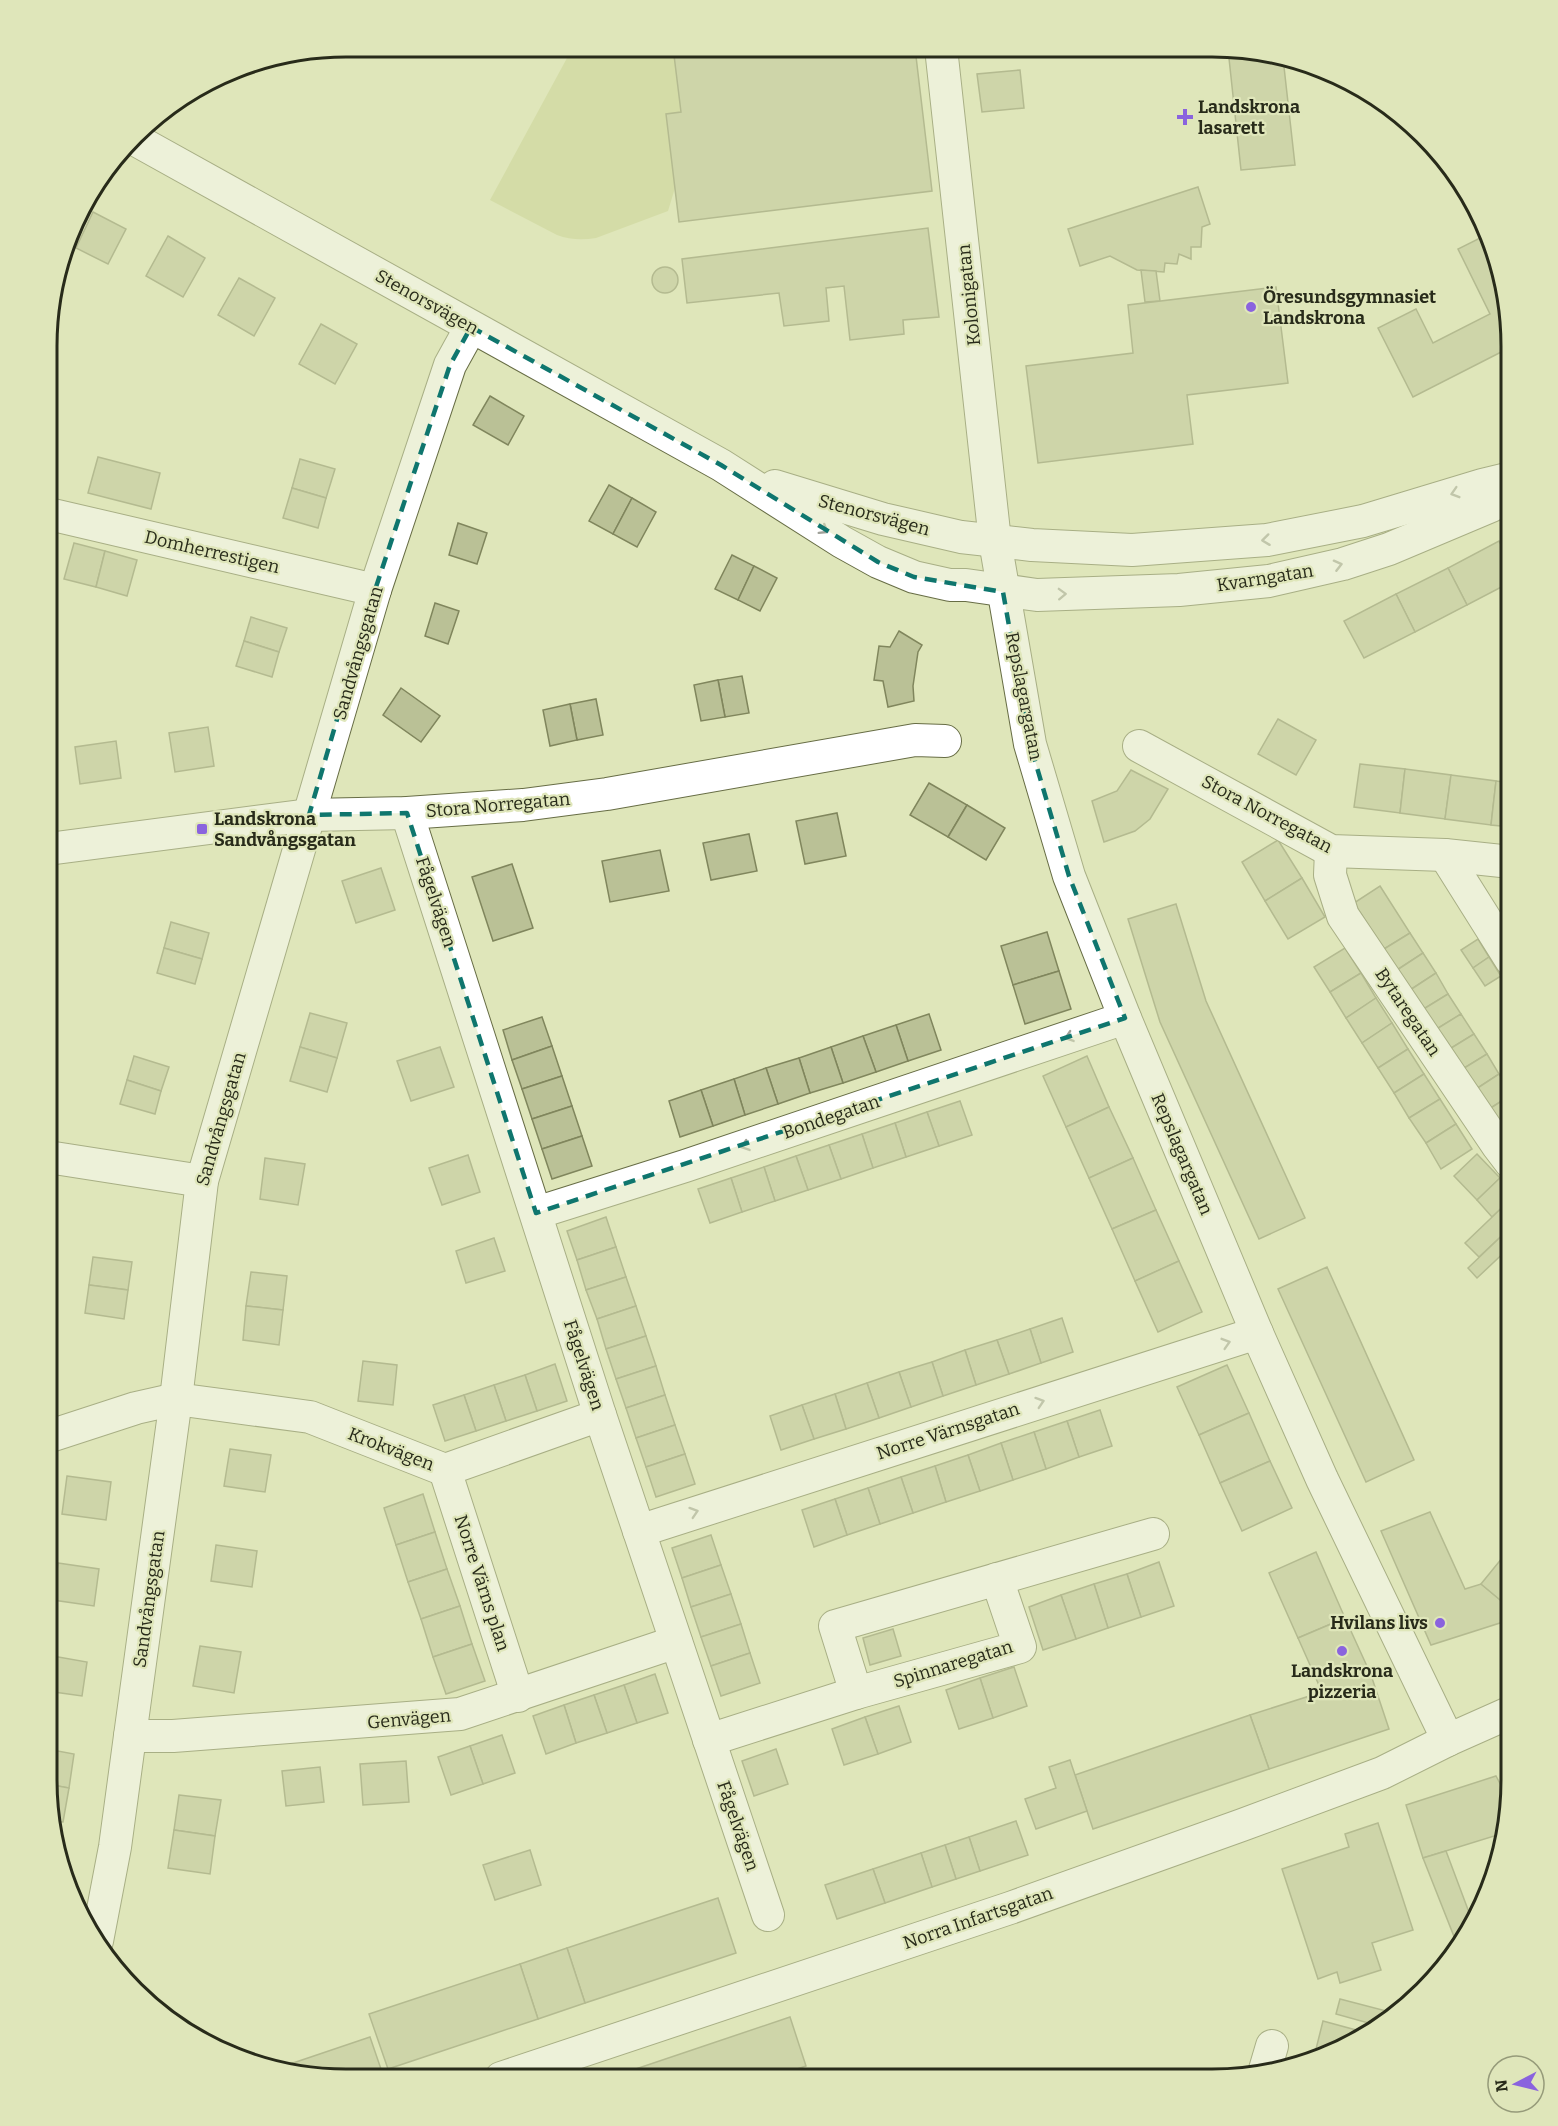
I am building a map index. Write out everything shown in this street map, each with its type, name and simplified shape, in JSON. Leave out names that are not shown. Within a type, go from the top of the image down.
[{"type":"street","name":"Kolonigatan","points":[[942,57],[995,542]]},
{"type":"street","name":"Stenorsvägen","points":[[141,143],[721,465],[842,542],[878,562],[914,577],[950,585],[966,585],[1004,592]]},
{"type":"street","name":"Sandvångsgatan","points":[[99,1930],[115,1847],[176,1399],[202,1181],[375,590],[450,365],[471,327]]},
{"type":"street","name":"Stenorsvägen","points":[[721,465],[790,492],[883,519],[960,537],[995,542]]},
{"type":"street","name":"Kvarngatan","points":[[995,542],[1132,550],[1267,540],[1363,521],[1501,480]]},
{"type":"street","name":"Kvarngatan","points":[[1004,592],[1037,595],[1179,590],[1269,581],[1343,564],[1389,549],[1491,507],[1501,500]]},
{"type":"street","name":"Domherrestigen","points":[[57,516],[375,590]]},
{"type":"street","name":"Repslagargatan","points":[[995,542],[1030,744],[1069,876],[1125,1018],[1257,1333],[1322,1479],[1448,1740]]},
{"type":"street","name":"Stora Norregatan","points":[[57,848],[309,815],[407,813],[523,805],[607,794],[915,740],[945,741]]},
{"type":"street","name":"Stora Norregatan","points":[[1139,746],[1331,851],[1445,855],[1501,861]]},
{"type":"street","name":"Fågelvägen","points":[[407,813],[600,1414],[768,1915]]},
{"type":"street","name":"Bytaregatan","points":[[1331,851],[1330,875],[1343,916],[1501,1150]]},
{"type":"street","points":[[1445,855],[1501,944]]},
{"type":"street","name":"Bondegatan","points":[[536,1213],[1125,1018]]},
{"type":"street","points":[[57,1158],[202,1181]]},
{"type":"street","name":"Norre Värnsgatan","points":[[639,1531],[1257,1333]]},
{"type":"street","points":[[57,1434],[135,1408],[176,1399]]},
{"type":"street","name":"Krokvägen","points":[[176,1399],[310,1418],[445,1470],[600,1414]]},
{"type":"street","name":"Norre Värns plan","points":[[445,1470],[518,1696]]},
{"type":"street","points":[[856,1692],[835,1626],[1153,1534]]},
{"type":"street","name":"Spinnaregatan","points":[[709,1740],[856,1692],[1020,1647],[997,1579]]},
{"type":"street","name":"Genvägen","points":[[130,1736],[173,1736],[460,1714],[675,1642]]},
{"type":"street","name":"Norra Infartsgatan","points":[[528,2069],[1021,1904],[1382,1773],[1501,1716]]},
{"type":"highlighted area","points":[[471,327],[721,465],[878,562],[914,577],[1003,592],[1030,744],[1069,876],[1125,1018],[536,1213],[407,813],[309,815],[375,590],[450,365]]},
{"type":"green space","points":[[568,57],[674,57],[681,112],[666,114],[675,188],[668,211],[596,238],[572,239],[557,235],[490,200]]},
{"type":"building","points":[[674,57],[916,57],[932,191],[679,222],[666,114],[681,112]]},
{"type":"building","points":[[1229,58],[1250,59],[1284,66],[1295,165],[1241,170]]},
{"type":"building","points":[[1020,70],[1024,108],[982,112],[977,74]]},
{"type":"building","points":[[1198,187],[1210,224],[1202,227],[1201,247],[1191,247],[1191,259],[1179,254],[1177,264],[1165,263],[1164,272],[1137,270],[1110,256],[1080,266],[1068,229]]},
{"type":"building","points":[[93,212],[126,229],[108,264],[76,248]]},
{"type":"building","points":[[928,228],[939,317],[903,320],[904,334],[850,340],[844,286],[826,288],[829,321],[784,326],[779,293],[687,303],[682,259]]},
{"type":"building","points":[[168,236],[205,258],[183,297],[146,276]]},
{"type":"building","points":[[1480,238],[1491,271],[1499,308],[1501,352],[1413,397],[1378,328],[1416,309],[1433,343],[1490,314],[1458,249]]},
{"type":"building","points":[[665,267],[674,271],[678,280],[674,289],[665,293],[656,289],[652,280],[656,271]]},
{"type":"building","points":[[1141,270],[1156,271],[1160,301],[1145,302]]},
{"type":"building","points":[[239,278],[275,298],[254,336],[218,315]]},
{"type":"building","points":[[1276,287],[1288,383],[1187,395],[1193,444],[1038,463],[1026,366],[1133,353],[1128,305]]},
{"type":"building","points":[[321,324],[357,344],[335,384],[299,364]]},
{"type":"building","points":[[490,396],[524,416],[508,445],[473,425]]},
{"type":"building","points":[[98,457],[160,473],[151,509],[88,493]]},
{"type":"building","points":[[300,459],[335,469],[326,498],[292,488]]},
{"type":"building","points":[[609,485],[632,498],[613,534],[589,521]]},
{"type":"building","points":[[292,488],[326,498],[318,528],[283,518]]},
{"type":"building","points":[[632,498],[656,512],[637,547],[613,534]]},
{"type":"building","points":[[458,523],[487,533],[477,564],[449,555]]},
{"type":"building","points":[[1499,541],[1501,545],[1501,587],[1467,605],[1448,568]]},
{"type":"building","points":[[74,543],[105,551],[96,587],[64,579]]},
{"type":"building","points":[[105,551],[137,560],[127,596],[96,587]]},
{"type":"building","points":[[732,555],[754,566],[738,600],[715,589]]},
{"type":"building","points":[[754,566],[777,578],[760,611],[738,600]]},
{"type":"building","points":[[1448,568],[1467,605],[1415,632],[1396,594]]},
{"type":"building","points":[[1396,594],[1415,632],[1364,658],[1344,621]]},
{"type":"building","points":[[435,603],[459,611],[448,644],[425,636]]},
{"type":"building","points":[[251,617],[287,628],[279,652],[244,641]]},
{"type":"building","points":[[899,631],[922,645],[918,652],[913,686],[914,701],[888,707],[883,681],[874,680],[879,646],[890,647]]},
{"type":"building","points":[[244,641],[279,652],[272,677],[236,666]]},
{"type":"building","points":[[742,676],[749,713],[725,717],[718,680]]},
{"type":"building","points":[[718,680],[725,717],[701,721],[694,685]]},
{"type":"building","points":[[401,688],[440,716],[421,742],[383,715]]},
{"type":"building","points":[[596,699],[603,735],[577,740],[570,704]]},
{"type":"building","points":[[570,704],[577,740],[550,746],[543,710]]},
{"type":"building","points":[[1278,719],[1316,740],[1296,775],[1258,754]]},
{"type":"building","points":[[208,727],[214,766],[175,772],[169,733]]},
{"type":"building","points":[[116,741],[121,778],[80,784],[75,747]]},
{"type":"building","points":[[1360,764],[1405,769],[1400,813],[1354,807]]},
{"type":"building","points":[[1405,769],[1451,775],[1445,819],[1400,813]]},
{"type":"building","points":[[1131,770],[1168,789],[1150,819],[1135,831],[1104,842],[1092,801],[1117,791]]},
{"type":"building","points":[[1451,775],[1496,781],[1491,825],[1445,819]]},
{"type":"building","points":[[1496,781],[1501,782],[1501,826],[1491,825]]},
{"type":"building","points":[[929,783],[967,805],[948,837],[910,815]]},
{"type":"building","points":[[967,805],[1005,828],[986,860],[948,837]]},
{"type":"building","points":[[837,813],[846,856],[805,864],[796,821]]},
{"type":"building","points":[[749,834],[757,871],[711,880],[703,843]]},
{"type":"building","points":[[1278,840],[1302,878],[1265,901],[1242,862]]},
{"type":"building","points":[[660,850],[669,891],[610,902],[602,861]]},
{"type":"building","points":[[512,864],[533,928],[493,941],[472,877]]},
{"type":"building","points":[[381,868],[395,910],[356,923],[342,881]]},
{"type":"building","points":[[1302,878],[1325,917],[1288,939],[1265,901]]},
{"type":"building","points":[[1380,886],[1410,933],[1384,949],[1354,903]]},
{"type":"building","points":[[1176,904],[1206,1001],[1305,1218],[1259,1239],[1160,1022],[1128,919]]},
{"type":"building","points":[[171,922],[209,933],[202,959],[164,948]]},
{"type":"building","points":[[1047,932],[1059,971],[1013,985],[1001,946]]},
{"type":"building","points":[[1410,933],[1423,953],[1397,970],[1384,949]]},
{"type":"building","points":[[1478,939],[1489,957],[1473,968],[1461,950]]},
{"type":"building","points":[[164,948],[202,959],[195,984],[157,973]]},
{"type":"building","points":[[1345,948],[1361,973],[1330,992],[1314,967]]},
{"type":"building","points":[[1423,953],[1436,973],[1410,990],[1397,970]]},
{"type":"building","points":[[1489,957],[1501,976],[1485,986],[1473,968]]},
{"type":"building","points":[[1059,971],[1071,1009],[1025,1024],[1013,985]]},
{"type":"building","points":[[1361,973],[1376,998],[1346,1018],[1330,992]]},
{"type":"building","points":[[1436,973],[1448,994],[1422,1010],[1410,990]]},
{"type":"building","points":[[1448,994],[1461,1014],[1435,1030],[1422,1010]]},
{"type":"building","points":[[1376,998],[1392,1023],[1362,1043],[1346,1018]]},
{"type":"building","points":[[310,1013],[347,1023],[337,1058],[300,1047]]},
{"type":"building","points":[[929,1014],[941,1050],[908,1061],[896,1025]]},
{"type":"building","points":[[1461,1014],[1474,1034],[1448,1050],[1435,1030]]},
{"type":"building","points":[[542,1017],[552,1046],[512,1060],[503,1030]]},
{"type":"building","points":[[1392,1023],[1408,1049],[1378,1068],[1362,1043]]},
{"type":"building","points":[[896,1025],[908,1061],[876,1072],[863,1036]]},
{"type":"building","points":[[1474,1034],[1487,1054],[1461,1070],[1448,1050]]},
{"type":"building","points":[[863,1036],[876,1072],[843,1083],[831,1047]]},
{"type":"building","points":[[552,1046],[562,1076],[522,1089],[512,1060]]},
{"type":"building","points":[[300,1047],[337,1058],[327,1092],[290,1081]]},
{"type":"building","points":[[440,1047],[454,1087],[411,1101],[397,1061]]},
{"type":"building","points":[[831,1047],[843,1083],[810,1093],[799,1058]]},
{"type":"building","points":[[1408,1049],[1424,1074],[1394,1093],[1378,1068]]},
{"type":"building","points":[[1487,1054],[1499,1074],[1473,1091],[1461,1070]]},
{"type":"building","points":[[134,1056],[169,1067],[161,1091],[127,1080]]},
{"type":"building","points":[[1087,1056],[1109,1107],[1066,1127],[1043,1076]]},
{"type":"building","points":[[799,1058],[810,1093],[778,1104],[766,1068]]},
{"type":"building","points":[[766,1068],[778,1104],[745,1115],[734,1079]]},
{"type":"building","points":[[1424,1074],[1440,1099],[1409,1118],[1394,1093]]},
{"type":"building","points":[[1499,1074],[1501,1078],[1501,1101],[1486,1111],[1473,1091]]},
{"type":"building","points":[[562,1076],[572,1106],[532,1119],[522,1089]]},
{"type":"building","points":[[734,1079],[745,1115],[713,1126],[701,1090]]},
{"type":"building","points":[[127,1080],[161,1091],[155,1114],[120,1104]]},
{"type":"building","points":[[701,1090],[713,1126],[680,1137],[669,1101]]},
{"type":"building","points":[[1440,1099],[1456,1124],[1426,1143],[1409,1118]]},
{"type":"building","points":[[960,1101],[972,1135],[939,1146],[927,1112]]},
{"type":"building","points":[[1501,1101],[1501,1130],[1499,1131],[1486,1111]]},
{"type":"building","points":[[572,1106],[582,1136],[542,1149],[532,1119]]},
{"type":"building","points":[[1109,1107],[1133,1158],[1089,1178],[1066,1127]]},
{"type":"building","points":[[927,1112],[939,1146],[906,1157],[895,1123]]},
{"type":"building","points":[[895,1123],[906,1157],[873,1168],[862,1134]]},
{"type":"building","points":[[1456,1124],[1472,1149],[1441,1169],[1426,1143]]},
{"type":"building","points":[[862,1134],[873,1168],[841,1179],[829,1145]]},
{"type":"building","points":[[582,1136],[592,1166],[552,1179],[542,1149]]},
{"type":"building","points":[[829,1145],[841,1179],[808,1190],[796,1156]]},
{"type":"building","points":[[1477,1154],[1500,1178],[1477,1200],[1454,1176]]},
{"type":"building","points":[[468,1155],[480,1192],[442,1205],[429,1168]]},
{"type":"building","points":[[796,1156],[808,1190],[775,1201],[764,1167]]},
{"type":"building","points":[[265,1158],[305,1164],[298,1205],[260,1199]]},
{"type":"building","points":[[1133,1158],[1156,1210],[1112,1229],[1089,1178]]},
{"type":"building","points":[[764,1167],[775,1201],[742,1212],[731,1178]]},
{"type":"building","points":[[731,1178],[742,1212],[710,1223],[698,1189]]},
{"type":"building","points":[[1501,1179],[1501,1208],[1492,1217],[1477,1200]]},
{"type":"building","points":[[1501,1209],[1501,1236],[1479,1257],[1465,1243]]},
{"type":"building","points":[[1156,1210],[1179,1261],[1135,1281],[1112,1229]]},
{"type":"building","points":[[606,1217],[616,1247],[577,1260],[567,1231]]},
{"type":"building","points":[[1501,1237],[1501,1255],[1477,1278],[1468,1268]]},
{"type":"building","points":[[494,1238],[505,1271],[466,1283],[456,1251]]},
{"type":"building","points":[[616,1247],[626,1277],[586,1290],[577,1260]]},
{"type":"building","points":[[93,1257],[132,1262],[128,1290],[89,1285]]},
{"type":"building","points":[[1179,1261],[1202,1312],[1158,1332],[1135,1281]]},
{"type":"building","points":[[1327,1267],[1414,1460],[1366,1482],[1278,1289]]},
{"type":"building","points":[[251,1272],[287,1276],[283,1310],[246,1306]]},
{"type":"building","points":[[626,1277],[636,1306],[597,1319],[586,1290]]},
{"type":"building","points":[[89,1285],[128,1290],[124,1319],[85,1313]]},
{"type":"building","points":[[246,1306],[283,1310],[279,1345],[243,1340]]},
{"type":"building","points":[[636,1306],[646,1336],[606,1349],[597,1319]]},
{"type":"building","points":[[1062,1318],[1073,1352],[1041,1363],[1030,1329]]},
{"type":"building","points":[[1030,1329],[1041,1363],[1009,1374],[997,1340]]},
{"type":"building","points":[[646,1336],[656,1366],[616,1379],[606,1349]]},
{"type":"building","points":[[997,1340],[1009,1374],[976,1385],[965,1350]]},
{"type":"building","points":[[965,1350],[976,1385],[943,1396],[932,1362]]},
{"type":"building","points":[[363,1361],[397,1365],[393,1405],[358,1401]]},
{"type":"building","points":[[932,1362],[943,1396],[911,1407],[899,1372]]},
{"type":"building","points":[[555,1364],[567,1401],[537,1411],[525,1375]]},
{"type":"building","points":[[1227,1365],[1249,1413],[1199,1435],[1177,1387]]},
{"type":"building","points":[[656,1366],[665,1395],[626,1408],[616,1379]]},
{"type":"building","points":[[899,1372],[911,1407],[879,1418],[867,1383]]},
{"type":"building","points":[[525,1375],[537,1411],[506,1421],[494,1385]]},
{"type":"building","points":[[867,1383],[879,1418],[846,1429],[835,1394]]},
{"type":"building","points":[[494,1385],[506,1421],[476,1431],[464,1395]]},
{"type":"building","points":[[835,1394],[846,1429],[814,1439],[802,1405]]},
{"type":"building","points":[[464,1395],[476,1431],[445,1441],[433,1405]]},
{"type":"building","points":[[665,1395],[675,1425],[636,1438],[626,1408]]},
{"type":"building","points":[[802,1405],[814,1439],[781,1450],[770,1416]]},
{"type":"building","points":[[1100,1410],[1112,1446],[1079,1457],[1067,1421]]},
{"type":"building","points":[[1249,1413],[1270,1461],[1220,1483],[1199,1435]]},
{"type":"building","points":[[1067,1421],[1079,1457],[1046,1469],[1034,1432]]},
{"type":"building","points":[[675,1425],[685,1454],[646,1467],[636,1438]]},
{"type":"building","points":[[1034,1432],[1046,1469],[1013,1480],[1001,1443]]},
{"type":"building","points":[[1001,1443],[1013,1480],[980,1491],[968,1455]]},
{"type":"building","points":[[230,1449],[271,1455],[265,1492],[224,1486]]},
{"type":"building","points":[[685,1454],[695,1484],[656,1497],[646,1467]]},
{"type":"building","points":[[968,1455],[980,1491],[946,1502],[935,1466]]},
{"type":"building","points":[[1270,1461],[1292,1508],[1242,1531],[1220,1483]]},
{"type":"building","points":[[935,1466],[946,1502],[913,1513],[901,1477]]},
{"type":"building","points":[[67,1476],[111,1482],[106,1520],[62,1514]]},
{"type":"building","points":[[901,1477],[913,1513],[880,1524],[868,1488]]},
{"type":"building","points":[[868,1488],[880,1524],[847,1535],[835,1499]]},
{"type":"building","points":[[423,1494],[435,1532],[396,1545],[384,1508]]},
{"type":"building","points":[[835,1499],[847,1535],[814,1547],[802,1510]]},
{"type":"building","points":[[1430,1512],[1465,1589],[1481,1584],[1501,1601],[1501,1623],[1431,1645],[1381,1531]]},
{"type":"building","points":[[435,1532],[447,1569],[408,1582],[396,1545]]},
{"type":"building","points":[[711,1535],[721,1565],[682,1578],[672,1548]]},
{"type":"building","points":[[216,1545],[257,1551],[252,1587],[211,1581]]},
{"type":"building","points":[[1316,1552],[1345,1618],[1298,1638],[1269,1573]]},
{"type":"building","points":[[1501,1559],[1501,1601],[1481,1584]]},
{"type":"building","points":[[1159,1562],[1174,1606],[1141,1617],[1127,1574]]},
{"type":"building","points":[[58,1563],[99,1569],[94,1606],[57,1601]]},
{"type":"building","points":[[721,1565],[731,1594],[691,1607],[682,1578]]},
{"type":"building","points":[[447,1569],[460,1606],[421,1619],[408,1582]]},
{"type":"building","points":[[1127,1574],[1141,1617],[1108,1628],[1094,1584]]},
{"type":"building","points":[[1094,1584],[1108,1628],[1076,1639],[1061,1595]]},
{"type":"building","points":[[731,1594],[741,1624],[701,1637],[691,1607]]},
{"type":"building","points":[[1061,1595],[1076,1639],[1043,1650],[1029,1607]]},
{"type":"building","points":[[460,1606],[472,1644],[433,1657],[421,1619]]},
{"type":"building","points":[[1345,1618],[1371,1675],[1389,1729],[1269,1769],[1250,1715],[1322,1692],[1298,1638]]},
{"type":"building","points":[[741,1624],[750,1653],[711,1666],[701,1637]]},
{"type":"building","points":[[893,1629],[901,1656],[870,1665],[863,1638]]},
{"type":"building","points":[[472,1644],[485,1681],[446,1694],[433,1657]]},
{"type":"building","points":[[200,1646],[241,1652],[234,1693],[193,1686]]},
{"type":"building","points":[[750,1653],[760,1683],[721,1696],[711,1666]]},
{"type":"building","points":[[57,1657],[87,1662],[82,1696],[57,1692]]},
{"type":"building","points":[[1014,1667],[1027,1706],[993,1718],[980,1678]]},
{"type":"building","points":[[655,1674],[668,1713],[637,1723],[624,1685]]},
{"type":"building","points":[[980,1678],[993,1718],[959,1729],[946,1690]]},
{"type":"building","points":[[624,1685],[637,1723],[607,1733],[594,1695]]},
{"type":"building","points":[[594,1695],[607,1733],[576,1743],[564,1705]]},
{"type":"building","points":[[564,1705],[576,1743],[546,1754],[533,1716]]},
{"type":"building","points":[[899,1706],[911,1742],[878,1754],[865,1717]]},
{"type":"building","points":[[1250,1715],[1269,1769],[1093,1829],[1075,1775]]},
{"type":"building","points":[[865,1717],[878,1754],[844,1765],[832,1729]]},
{"type":"building","points":[[502,1735],[515,1773],[483,1784],[470,1746]]},
{"type":"building","points":[[470,1746],[483,1784],[451,1795],[438,1757]]},
{"type":"building","points":[[776,1749],[788,1784],[754,1796],[742,1761]]},
{"type":"building","points":[[57,1751],[74,1754],[69,1788],[57,1786]]},
{"type":"building","points":[[1070,1760],[1087,1811],[1036,1829],[1025,1799],[1056,1788],[1049,1767]]},
{"type":"building","points":[[406,1761],[409,1802],[363,1805],[360,1764]]},
{"type":"building","points":[[320,1767],[324,1802],[286,1806],[282,1771]]},
{"type":"building","points":[[1496,1776],[1501,1785],[1499,1818],[1495,1836],[1423,1858],[1406,1805]]},
{"type":"building","points":[[57,1786],[69,1788],[63,1822],[60,1822],[59,1818]]},
{"type":"building","points":[[179,1795],[221,1800],[215,1836],[174,1830]]},
{"type":"building","points":[[1016,1821],[1028,1855],[980,1871],[969,1837]]},
{"type":"building","points":[[1378,1823],[1413,1930],[1372,1943],[1381,1970],[1340,1983],[1337,1972],[1318,1979],[1282,1869],[1349,1847],[1345,1834]]},
{"type":"building","points":[[174,1830],[215,1836],[210,1874],[168,1868]]},
{"type":"building","points":[[969,1837],[980,1871],[956,1879],[945,1845]]},
{"type":"building","points":[[945,1845],[956,1879],[932,1887],[921,1853]]},
{"type":"building","points":[[530,1850],[541,1885],[495,1900],[483,1865]]},
{"type":"building","points":[[1446,1851],[1469,1912],[1454,1937],[1423,1858]]},
{"type":"building","points":[[921,1853],[932,1887],[885,1903],[873,1869]]},
{"type":"building","points":[[873,1869],[885,1903],[837,1919],[825,1885]]},
{"type":"building","points":[[718,1898],[736,1953],[585,2003],[567,1948]]},
{"type":"building","points":[[567,1948],[585,2003],[538,2019],[520,1964]]},
{"type":"building","points":[[520,1964],[538,2019],[388,2069],[369,2014]]},
{"type":"building","points":[[1340,1999],[1386,2011],[1368,2023],[1336,2014]]},
{"type":"building","points":[[790,2017],[806,2066],[797,2069],[636,2069]]},
{"type":"building","points":[[1323,2021],[1357,2030],[1340,2039],[1316,2050]]},
{"type":"building","points":[[370,2037],[381,2069],[308,2067],[293,2063]]},
{"type":"place","name":"Landskrona lasarett","points":[[1185,117]]},
{"type":"place","name":"Öresundsgymnasiet Landskrona","points":[[1251,307]]},
{"type":"place","name":"Landskrona Sandvångsgatan","points":[[202,829]]},
{"type":"place","name":"Hvilans livs","points":[[1440,1623]]},
{"type":"place","name":"Landskrona pizzeria","points":[[1342,1651]]}]
